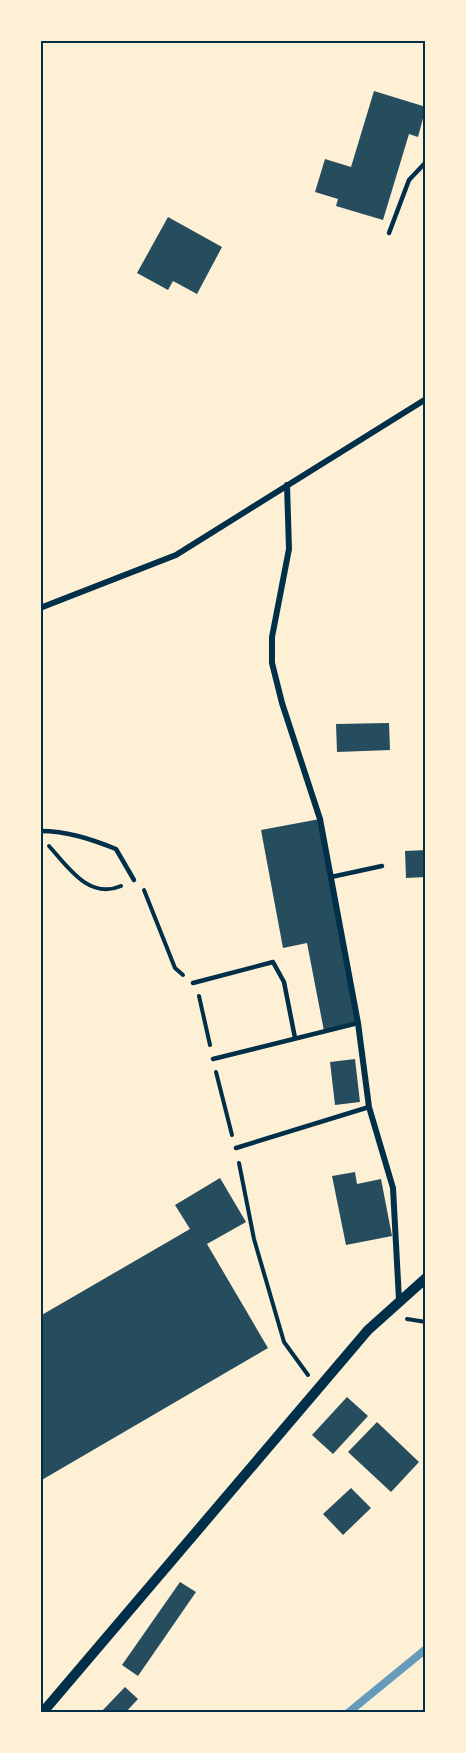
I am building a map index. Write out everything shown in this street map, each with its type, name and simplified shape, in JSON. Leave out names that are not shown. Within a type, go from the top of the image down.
[{"type":"street","points":[[40,608],[176,555],[426,399]]},
{"type":"street","points":[[287,485],[289,549],[272,637],[272,663],[282,703],[320,819],[358,1023],[369,1107],[393,1188],[399,1300]]},
{"type":"street","points":[[43,1713],[320,1390],[368,1330],[426,1278]]},
{"type":"lane","points":[[389,233],[409,180],[426,162]]},
{"type":"lane","points":[[40,831],[56,831],[91,839],[116,849],[134,880]]},
{"type":"lane","points":[[331,876],[382,866]]},
{"type":"lane","points":[[193,983],[273,962],[284,982],[295,1038]]},
{"type":"lane","points":[[213,1059],[358,1023]]},
{"type":"lane","points":[[236,1148],[369,1107]]},
{"type":"path","points":[[41,837],[84,884],[110,891],[134,880],[143,886],[175,968],[193,983],[205,1016],[213,1059],[236,1148],[254,1239],[284,1342],[320,1390]]},
{"type":"building","points":[[374,91],[426,107],[418,137],[409,134],[383,220],[336,206],[338,199],[315,192],[325,159],[351,167]]},
{"type":"building","points":[[168,217],[222,247],[197,294],[173,281],[168,290],[137,273]]},
{"type":"building","points":[[389,723],[390,750],[337,752],[336,724]]},
{"type":"building","points":[[320,819],[358,1023],[324,1031],[307,943],[283,948],[261,830]]},
{"type":"building","points":[[426,850],[426,877],[406,878],[405,851]]},
{"type":"building","points":[[355,1059],[360,1102],[335,1105],[330,1062]]},
{"type":"building","points":[[355,1172],[357,1184],[381,1179],[392,1236],[346,1245],[332,1176]]},
{"type":"building","points":[[220,1178],[246,1222],[207,1244],[268,1348],[40,1481],[40,1316],[190,1229],[175,1205]]},
{"type":"building","points":[[347,1397],[368,1416],[333,1454],[312,1435]]},
{"type":"building","points":[[377,1422],[419,1462],[391,1492],[348,1452]]},
{"type":"building","points":[[351,1488],[371,1508],[343,1535],[323,1514]]},
{"type":"building","points":[[180,1582],[196,1592],[138,1676],[122,1665]]},
{"type":"building","points":[[125,1687],[138,1699],[126,1712],[101,1712]]},
{"type":"waterway","points":[[349,1712],[426,1649]]}]
